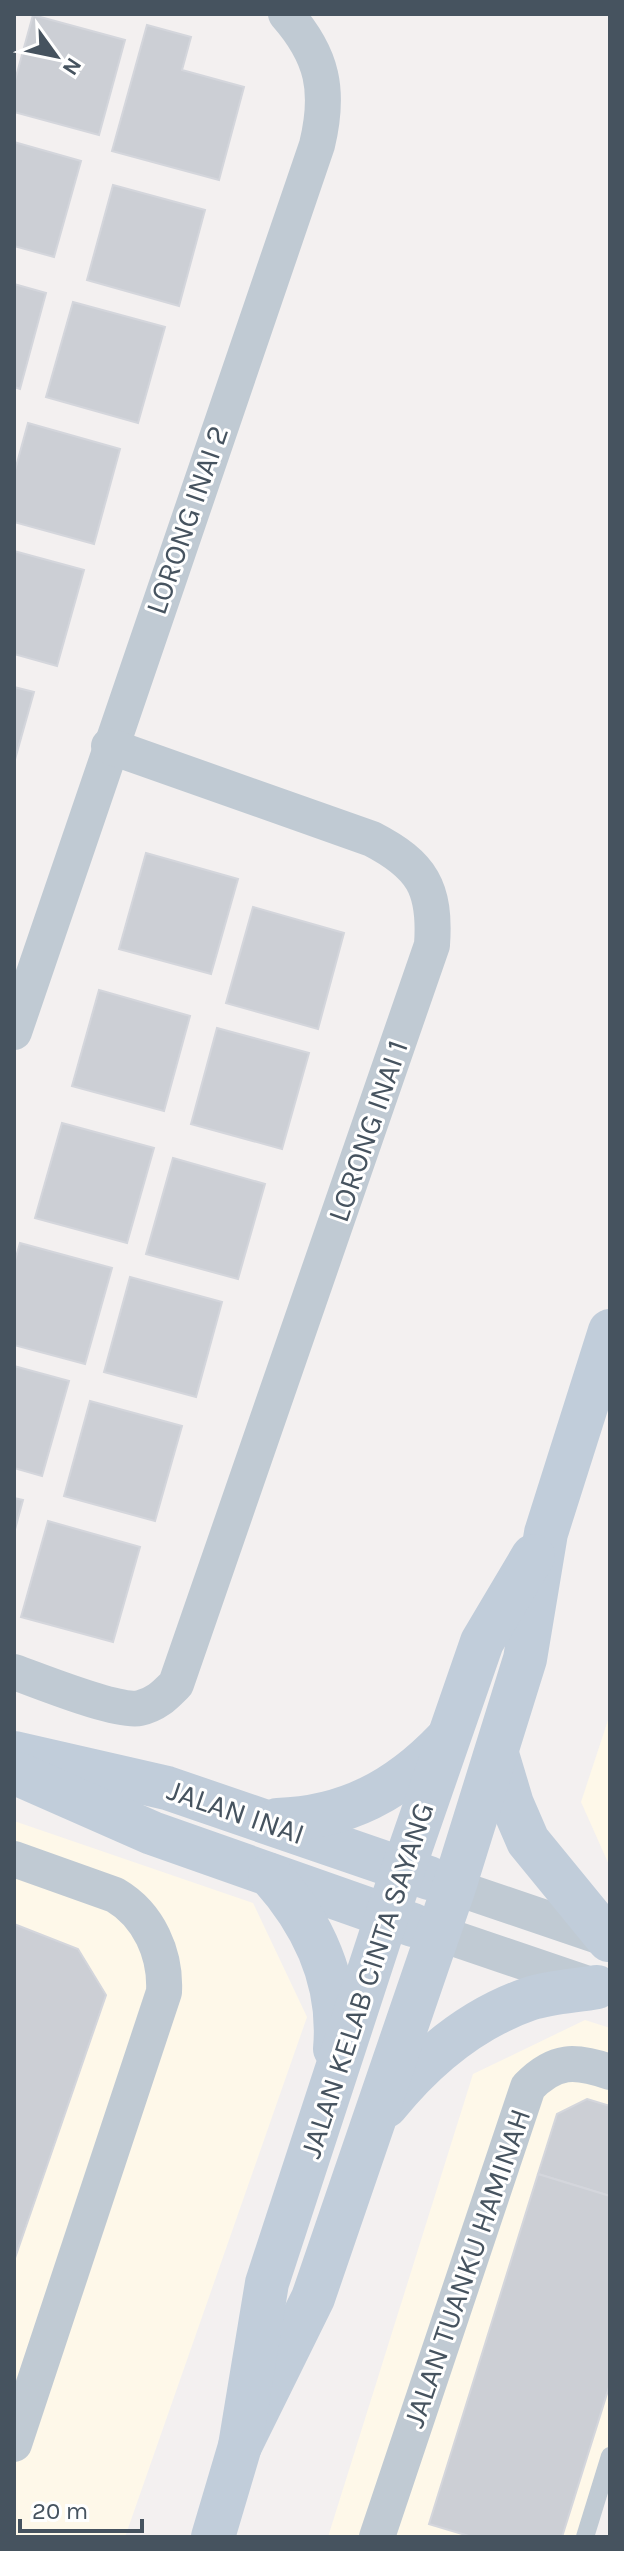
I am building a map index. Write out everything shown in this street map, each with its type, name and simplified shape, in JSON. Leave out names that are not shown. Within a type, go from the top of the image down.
[{"type":"main road","name":"JALAN KELAB CINTA SAYANG","points":[[240,2446],[313,2298],[369,2127],[454,1887],[525,1659],[546,1533],[610,1331]]},
{"type":"main road","name":"JALAN KELAB CINTA SAYANG","points":[[213,2537],[240,2446],[267,2283],[387,1916],[482,1642],[546,1533]]},
{"type":"main road","points":[[251,1817],[307,1818],[361,1804],[411,1773],[448,1738]]},
{"type":"main road","name":"JALAN INAI","points":[[14,1753],[167,1788],[454,1887]]},
{"type":"main road","points":[[497,1754],[512,1804],[528,1841],[609,1940]]},
{"type":"main road","name":"JALAN INAI","points":[[14,1772],[152,1833],[438,1933]]},
{"type":"main road","points":[[270,1875],[293,1901],[312,1932],[334,2001],[333,2074],[324,2110]]},
{"type":"main road","points":[[369,2127],[413,2072],[467,2029],[530,1998],[603,1989]]},
{"type":"street","name":"LORONG INAI 2","points":[[14,1032],[323,121],[326,98],[318,64],[303,33],[286,14]]},
{"type":"street","name":"LORONG INAI 1","points":[[14,1672],[110,1704],[137,1709],[160,1701],[176,1684],[188,1657],[432,945],[435,911],[424,880],[401,854],[372,839],[109,746]]},
{"type":"street","points":[[14,1859],[130,1904],[159,1950],[165,1968],[164,1992],[14,2444]]},
{"type":"street","points":[[454,1887],[609,1940]]},
{"type":"street","points":[[438,1933],[603,1989]]},
{"type":"street","name":"JALAN TUANKU HAMINAH","points":[[382,2536],[528,2087],[560,2063],[580,2062],[610,2072]]},
{"type":"lane","points":[[585,2537],[610,2456]]},
{"type":"shaded area","points":[[610,1714],[610,1867],[581,1802]]},
{"type":"shaded area","points":[[14,1821],[253,1903],[307,2017],[125,2537],[14,2537]]},
{"type":"shaded area","points":[[585,2020],[610,2028],[610,2469],[588,2537],[328,2537],[473,2074]]},
{"type":"building","points":[[33,15],[125,40],[99,135],[14,112],[14,84]]},
{"type":"building","points":[[147,25],[191,37],[182,70],[244,87],[219,180],[112,151]]},
{"type":"building","points":[[14,142],[81,161],[54,257],[14,246]]},
{"type":"building","points":[[113,185],[205,210],[179,306],[87,280]]},
{"type":"building","points":[[14,284],[46,293],[20,389],[14,387]]},
{"type":"building","points":[[73,302],[165,327],[138,423],[46,397]]},
{"type":"building","points":[[28,423],[120,449],[94,544],[14,522],[14,474]]},
{"type":"building","points":[[14,551],[84,570],[57,666],[14,654]]},
{"type":"building","points":[[14,687],[34,692],[14,763]]},
{"type":"building","points":[[146,853],[238,879],[211,974],[119,949]]},
{"type":"building","points":[[253,907],[344,933],[318,1029],[226,1003]]},
{"type":"building","points":[[99,990],[190,1016],[164,1111],[72,1086]]},
{"type":"building","points":[[217,1028],[309,1053],[282,1149],[191,1124]]},
{"type":"building","points":[[62,1123],[154,1148],[127,1243],[35,1218]]},
{"type":"building","points":[[173,1158],[265,1184],[238,1279],[146,1254]]},
{"type":"building","points":[[20,1243],[112,1268],[85,1364],[14,1345],[14,1264]]},
{"type":"building","points":[[130,1277],[222,1302],[196,1397],[104,1372]]},
{"type":"building","points":[[14,1366],[69,1381],[42,1476],[14,1468]]},
{"type":"building","points":[[90,1401],[182,1426],[155,1521],[64,1496]]},
{"type":"building","points":[[14,1498],[23,1500],[14,1533]]},
{"type":"building","points":[[48,1521],[140,1547],[113,1642],[21,1617]]},
{"type":"building","points":[[14,1924],[78,1949],[106,1995],[14,2261]]},
{"type":"building","points":[[587,2099],[610,2106],[610,2196],[538,2174],[557,2114]]},
{"type":"building","points":[[538,2174],[610,2196],[610,2384],[562,2537],[472,2537],[429,2524]]}]
